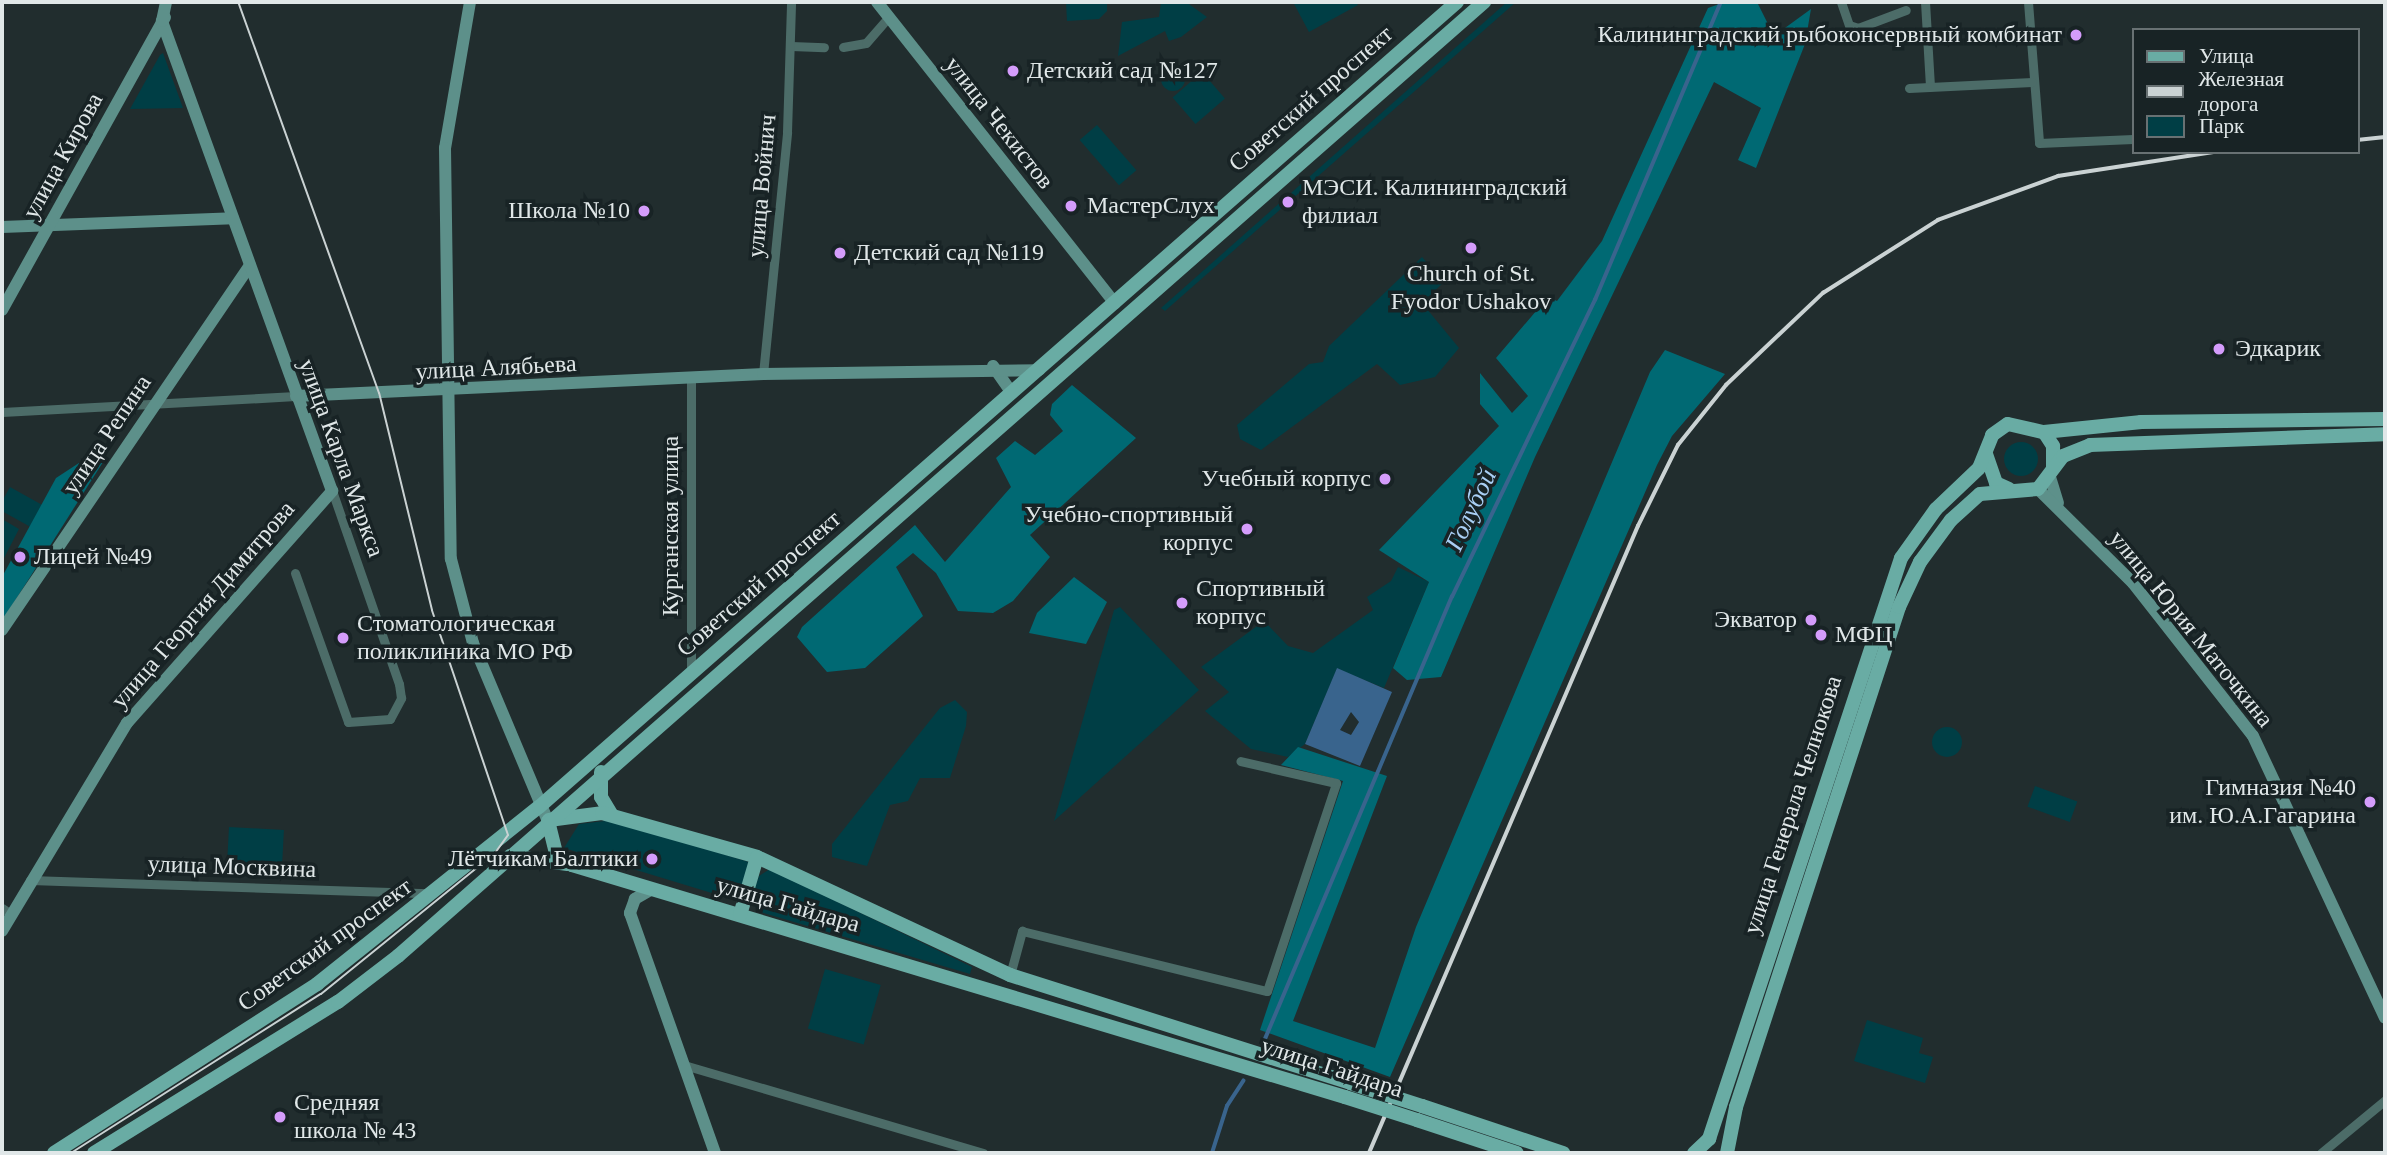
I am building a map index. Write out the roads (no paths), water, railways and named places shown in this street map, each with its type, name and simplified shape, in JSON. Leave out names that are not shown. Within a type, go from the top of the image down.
[{"type":"main road","name":"Советский проспект","points":[[54,1153],[317,984],[539,807],[1457,2]]},
{"type":"main road","name":"Советский проспект","points":[[93,1153],[338,1002],[510,856],[601,772],[1484,2]]},
{"type":"main road","name":"улица Генерала Челнокова","points":[[1694,1153],[1709,1139],[1849,706],[1901,558],[1986,452],[1992,435],[2008,424],[2044,432],[2141,422],[2385,419]]},
{"type":"main road","points":[[2044,432],[2053,446],[2051,473]]},
{"type":"main road","points":[[2038,489],[2075,450],[2119,440],[2385,434]]},
{"type":"main road","points":[[1986,452],[1996,483],[2014,491]]},
{"type":"main road","name":"улица Генерала Челнокова","points":[[1727,1153],[1738,1100],[1899,607],[1932,543],[1980,494],[2038,489]]},
{"type":"main road","points":[[1849,706],[1861,706],[1862,718]]},
{"type":"main road","points":[[601,772],[601,797],[612,815]]},
{"type":"main road","name":"улица Гайдара","points":[[548,821],[612,815],[757,857],[1010,975],[1419,1113],[1563,1153]]},
{"type":"main road","points":[[548,821],[556,853],[572,865]]},
{"type":"main road","name":"улица Гайдара","points":[[510,856],[572,865],[1348,1090]]},
{"type":"main road","points":[[740,915],[757,857]]},
{"type":"main road","name":"улица Гайдара","points":[[1419,1113],[1517,1153]]},
{"type":"street","points":[[162,21],[168,2]]},
{"type":"street","points":[[470,2],[447,113],[445,394],[457,599],[539,807],[548,821]]},
{"type":"street","name":"улица Войнич","points":[[763,374],[791,46],[791,2]]},
{"type":"street","name":"улица Чекистов","points":[[877,2],[1115,303]]},
{"type":"street","points":[[1841,2],[1849,25],[1858,28],[1906,10]]},
{"type":"street","points":[[1925,2],[1930,87]]},
{"type":"street","points":[[2028,2],[2032,82],[2039,143],[2132,139]]},
{"type":"street","points":[[843,47],[866,43],[889,18]]},
{"type":"street","name":"улица Карла Маркса","points":[[162,21],[399,684],[390,719],[348,722],[295,572]]},
{"type":"street","name":"улица Кирова","points":[[2,310],[162,21]]},
{"type":"street","points":[[791,46],[824,47]]},
{"type":"street","points":[[1909,88],[2032,82]]},
{"type":"street","points":[[2,226],[233,218]]},
{"type":"street","name":"улица Репина","points":[[2,631],[153,404],[250,265]]},
{"type":"street","points":[[993,366],[1012,393]]},
{"type":"street","name":"улица Алябьева","points":[[2,412],[296,396],[445,394],[763,374],[993,366],[1039,370]]},
{"type":"street","name":"Курганская улица","points":[[691,377],[691,675]]},
{"type":"street","name":"улица Юрия Маточкина","points":[[2051,473],[2058,503]]},
{"type":"street","name":"улица Юрия Маточкина","points":[[2038,489],[2058,503],[2133,583],[2253,736],[2385,1018]]},
{"type":"street","name":"улица Георгия Димитрова","points":[[2,930],[6,911],[30,880],[144,701],[331,491]]},
{"type":"street","points":[[1010,975],[1022,931],[1267,991],[1336,783],[1240,761]]},
{"type":"street","name":"улица Москвина","points":[[30,880],[433,893]]},
{"type":"street","points":[[652,889],[635,899],[630,913],[715,1153]]},
{"type":"street","points":[[684,1065],[983,1153]]},
{"type":"street","points":[[2320,1153],[2385,1100]]},
{"type":"waterway","name":"Голубой","points":[[1265,1039],[1452,597],[1595,300],[1721,2]]},
{"type":"waterway","name":"Голубой","points":[[1212,1153],[1227,1106],[1243,1081]]},
{"type":"tram line","points":[[71,1153],[321,994],[495,853],[508,835],[432,610],[379,393],[238,2]]},
{"type":"railway","points":[[2359,140],[2385,137]]},
{"type":"railway","points":[[1369,1153],[1638,526],[1678,445],[1726,385],[1823,293],[1938,220],[2058,176],[2200,154]]},
{"type":"place","name":"Калининградский рыбоконсервный комбинат","points":[[2076,35]]},
{"type":"place","name":"Детский сад №127","points":[[1013,71]]},
{"type":"place","name":"МЭСИ. Калининградский филиал","points":[[1288,202]]},
{"type":"place","name":"МастерСлух","points":[[1071,206]]},
{"type":"place","name":"Школа №10","points":[[644,211]]},
{"type":"place","name":"Church of St. Fyodor Ushakov","points":[[1471,248]]},
{"type":"place","name":"Детский сад №119","points":[[840,253]]},
{"type":"place","name":"Эдкарик","points":[[2219,349]]},
{"type":"place","name":"Учебный корпус","points":[[1385,479]]},
{"type":"place","name":"Учебно-спортивный корпус","points":[[1247,529]]},
{"type":"place","name":"Лицей №49","points":[[20,557]]},
{"type":"place","name":"Спортивный корпус","points":[[1182,603]]},
{"type":"place","name":"Экватор","points":[[1811,620]]},
{"type":"place","name":"МФЦ","points":[[1821,635]]},
{"type":"place","name":"Стоматологическая поликлиника МО РФ","points":[[343,638]]},
{"type":"place","name":"Гимназия №40 им. Ю.А.Гагарина","points":[[2370,802]]},
{"type":"place","name":"Лётчикам Балтики","points":[[652,859]]},
{"type":"place","name":"Средняя школа № 43","points":[[280,1117]]}]
